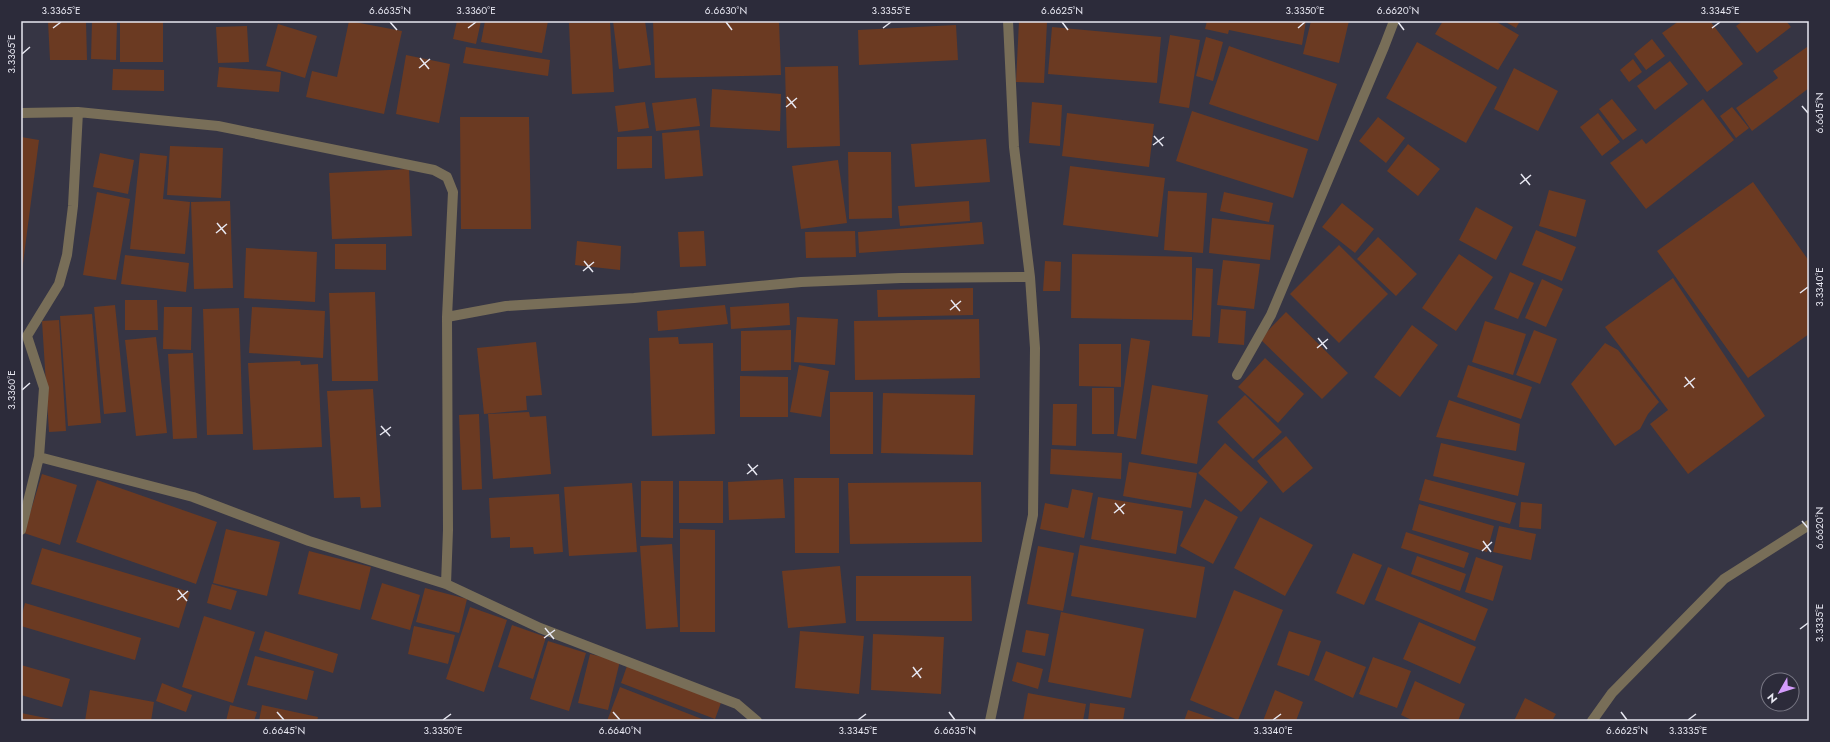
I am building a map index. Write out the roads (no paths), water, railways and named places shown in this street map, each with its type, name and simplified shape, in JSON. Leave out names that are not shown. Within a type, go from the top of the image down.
[{"type":"street","points":[[990,721],[1033,515],[1035,348],[1030,277],[1014,147],[1008,21]]},
{"type":"street","points":[[1237,375],[1271,315],[1394,21]]},
{"type":"street","points":[[21,530],[39,457],[44,388],[24,336],[59,284],[67,256],[73,206],[78,112]]},
{"type":"street","points":[[21,113],[78,112],[218,126],[434,170],[447,177],[453,192],[447,316],[448,530],[446,584]]},
{"type":"street","points":[[447,316],[506,306],[634,298],[801,282],[900,278],[1030,277]]},
{"type":"street","points":[[39,457],[193,497],[309,541],[446,584],[540,628],[737,704],[757,721]]},
{"type":"street","points":[[1592,721],[1612,693],[1724,580],[1809,525]]}]
